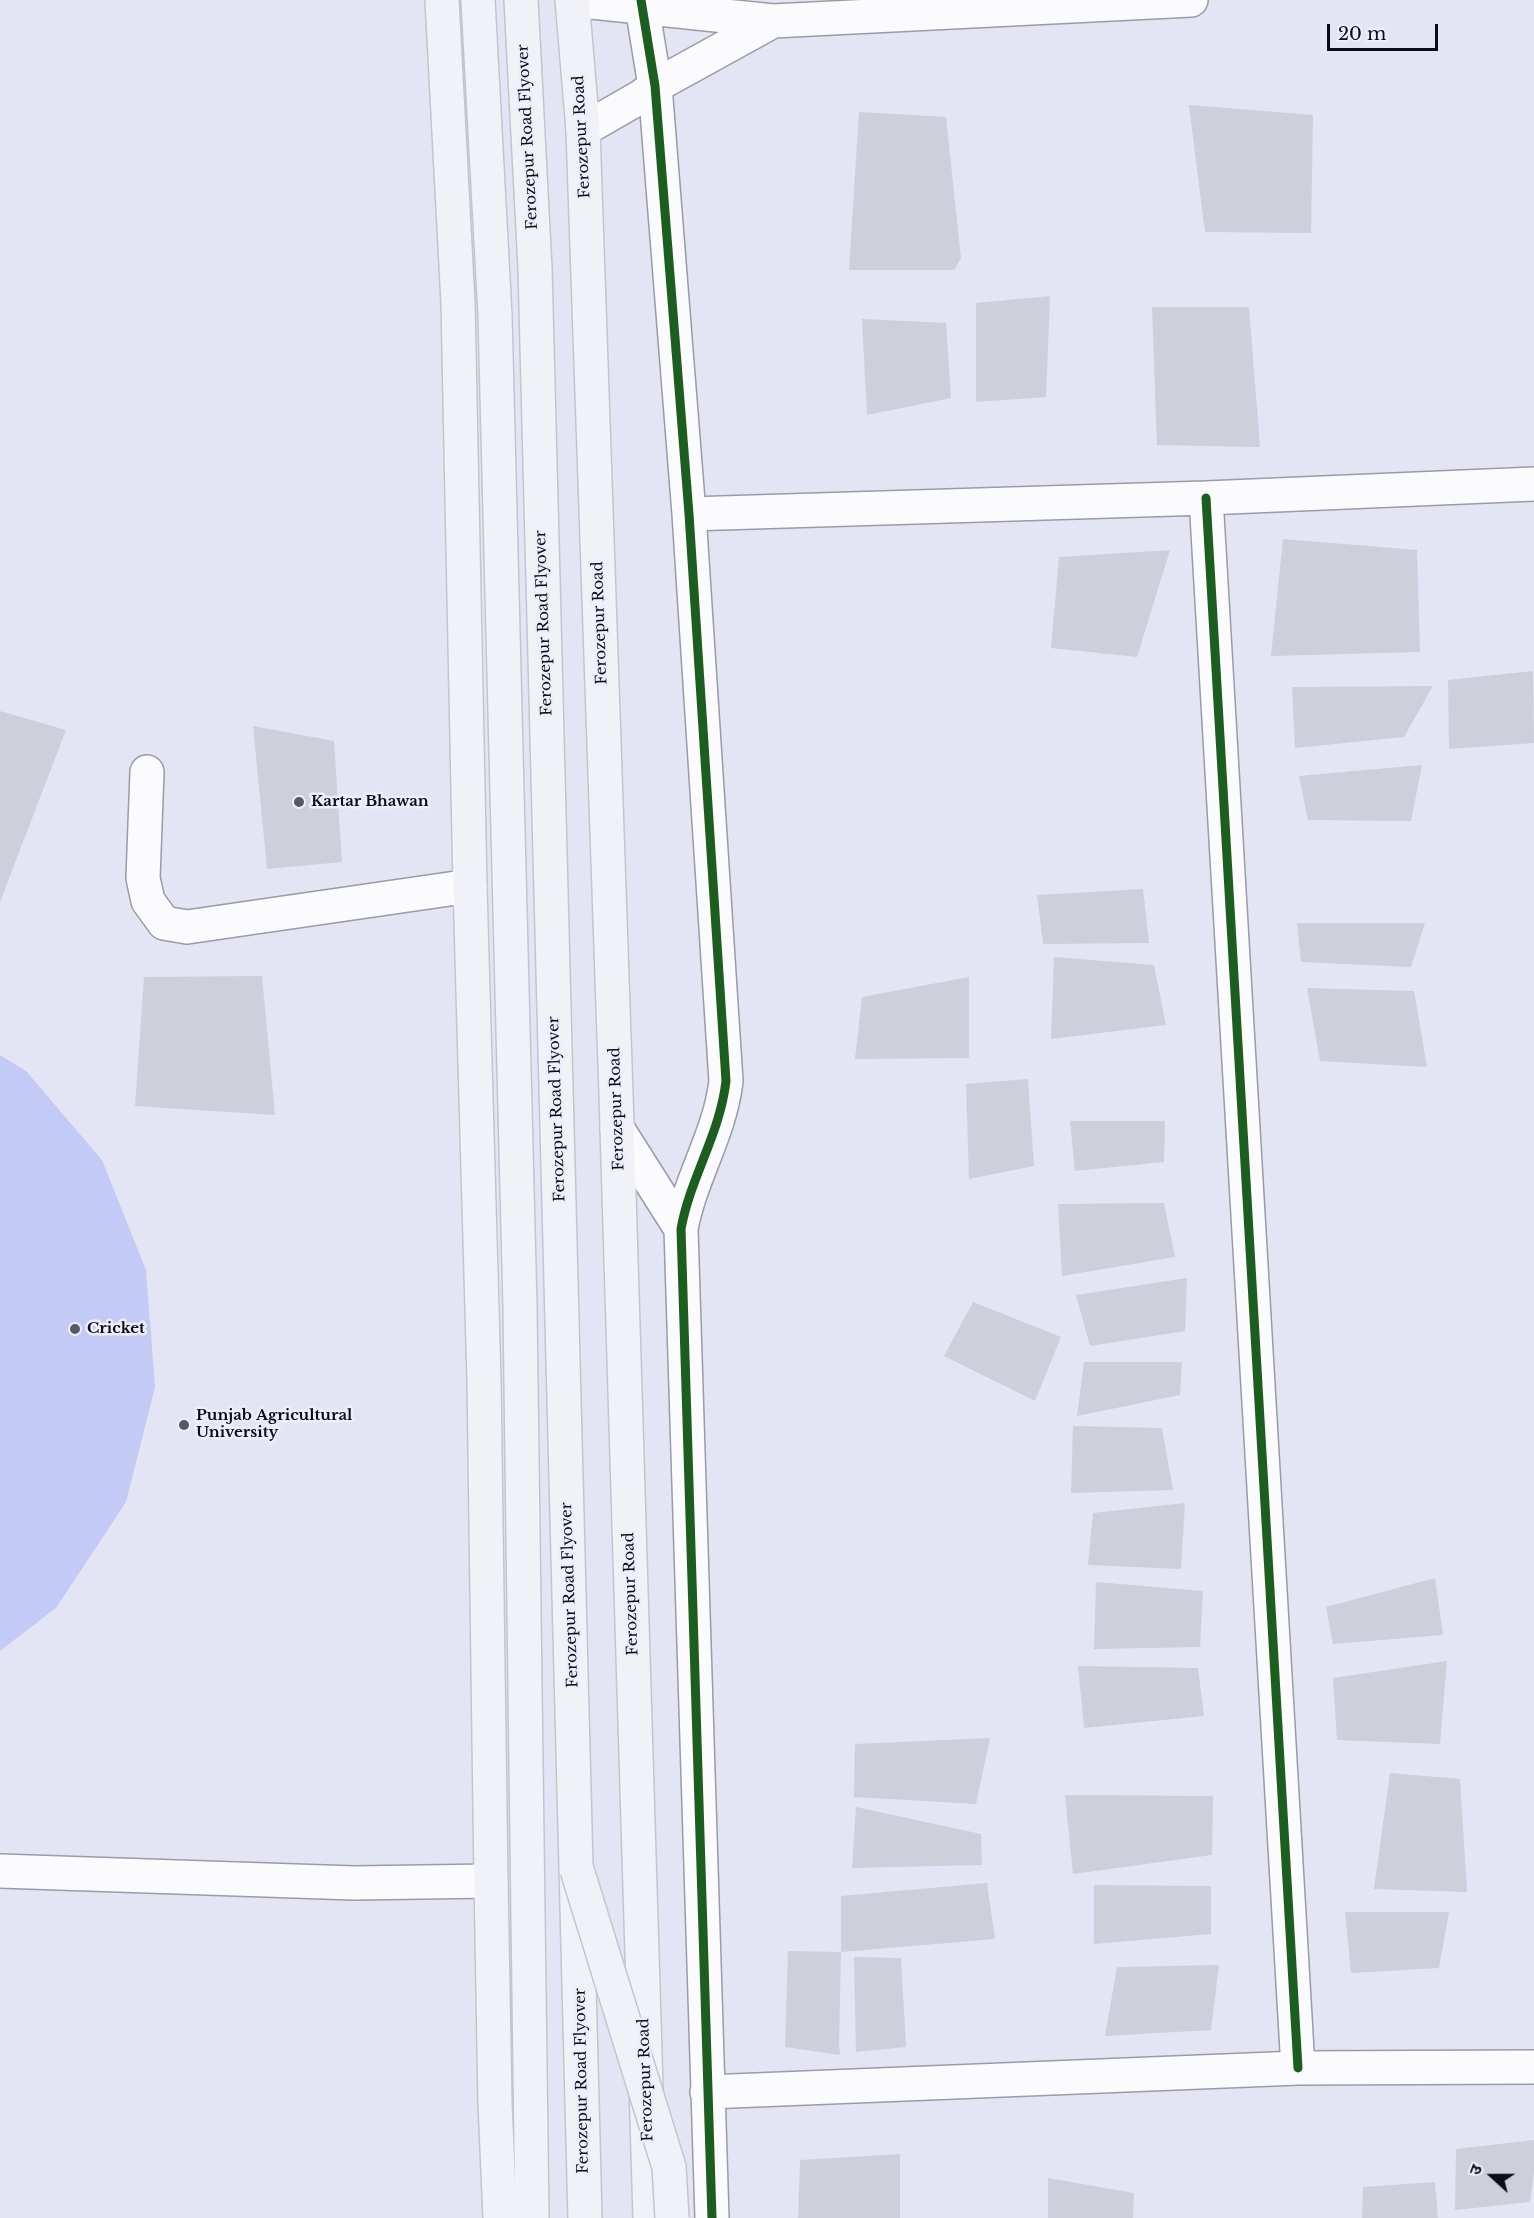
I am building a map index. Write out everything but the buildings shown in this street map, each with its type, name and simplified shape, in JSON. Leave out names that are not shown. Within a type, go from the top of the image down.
[{"type":"main road","points":[[442,0],[458,303],[470,886],[484,1380],[495,2103],[500,2218]]},
{"type":"main road","points":[[478,0],[495,315],[519,1307],[532,2218]]},
{"type":"main road","name":"Ferozepur Road Flyover","points":[[521,0],[535,280],[585,2218]]},
{"type":"main road","name":"Ferozepur Road","points":[[572,0],[583,130],[617,1128],[650,2218]]},
{"type":"main road","points":[[577,1870],[669,2167],[672,2218]]},
{"type":"main road","points":[[506,2218],[507,2090],[528,2011]]},
{"type":"street","points":[[572,0],[641,4],[773,21],[1133,1],[1191,0]]},
{"type":"street","points":[[641,4],[655,86],[689,514],[726,1081],[719,1119],[686,1203],[681,1229],[712,2218]]},
{"type":"street","points":[[583,130],[655,86],[773,21]]},
{"type":"street","points":[[689,514],[1206,498],[1534,484]]},
{"type":"street","points":[[1206,498],[1298,2068]]},
{"type":"street","points":[[147,772],[143,878],[148,901],[164,923],[187,927],[470,886]]},
{"type":"street","points":[[617,1128],[681,1229]]},
{"type":"street","points":[[0,1871],[354,1883],[491,1881]]},
{"type":"street","points":[[707,2092],[1298,2068],[1534,2067]]},
{"type":"shaded area","name":"Cricket","points":[[0,1055],[26,1071],[102,1160],[146,1270],[155,1387],[126,1502],[56,1608],[0,1651]]},
{"type":"cycle path","points":[[641,0],[655,86],[689,514],[726,1081],[718,1119],[691,1192],[681,1229],[712,2218]]},
{"type":"cycle path","points":[[1206,498],[1298,2068]]},
{"type":"place","name":"Kartar Bhawan","points":[[299,802]]},
{"type":"place","name":"Cricket","points":[[75,1329]]},
{"type":"place","name":"Punjab Agricultural University","points":[[184,1425]]}]
